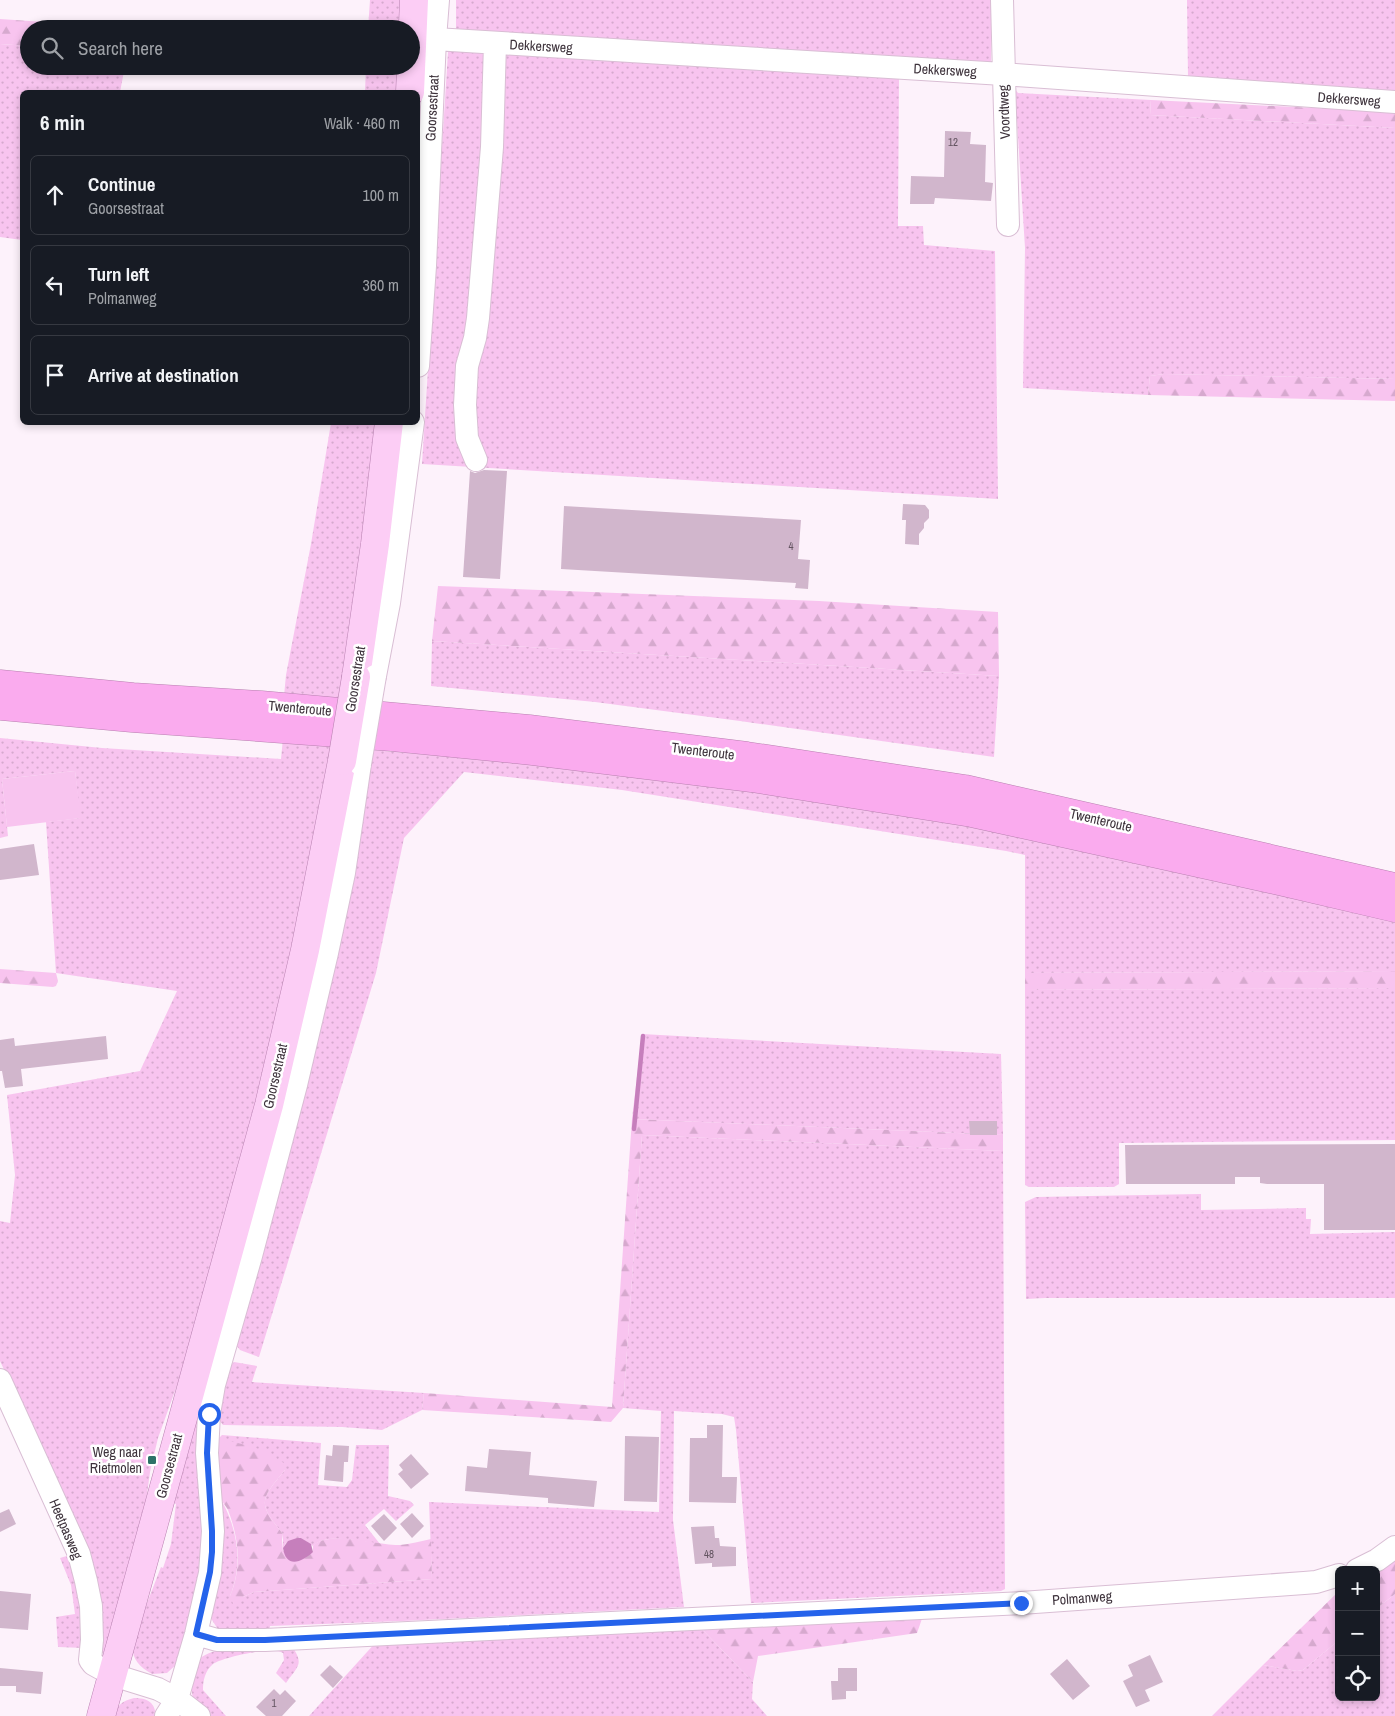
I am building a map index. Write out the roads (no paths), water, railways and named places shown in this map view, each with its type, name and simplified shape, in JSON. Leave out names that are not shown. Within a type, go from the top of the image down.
[{"type":"highway","name":"Twenteroute","points":[[0,684],[528,729],[756,758],[964,789],[1395,888]]},
{"type":"highway","name":"Twenteroute","points":[[0,706],[402,738],[533,751],[752,778],[972,814],[1395,908]]},
{"type":"main road","name":"Goorsestraat","points":[[413,20],[414,0]]},
{"type":"main road","name":"Goorsestraat","points":[[410,90],[411,75]]},
{"type":"main road","name":"Goorsestraat","points":[[101,1716],[269,1105],[351,762],[365,676],[389,425]]},
{"type":"street","name":"Goorsestraat","points":[[420,337],[438,0]]},
{"type":"street","name":"Voordtweg","points":[[1002,0],[1008,225]]},
{"type":"street","name":"Dekkersweg","points":[[435,39],[1003,74],[1395,102]]},
{"type":"street","name":"Dekkersweg","points":[[476,460],[467,438],[465,405],[466,366],[475,338],[478,318],[492,147],[495,44]]},
{"type":"street","name":"Goorsestraat","points":[[365,676],[389,603],[413,425]]},
{"type":"street","name":"Goorsestraat","points":[[171,1707],[196,1634],[210,1572],[212,1531],[207,1453],[209,1414],[214,1385],[251,1256],[296,1085],[327,953],[344,872],[351,762]]},
{"type":"street","name":"Heetpasweg","points":[[0,1380],[78,1554],[91,1606],[92,1640],[90,1660],[92,1664],[113,1674]]},
{"type":"street","points":[[1365,1566],[1395,1547]]},
{"type":"street","name":"Polmanweg","points":[[196,1634],[217,1640],[265,1640],[1021,1603],[1316,1582],[1335,1576]]},
{"type":"street","points":[[113,1674],[158,1689],[171,1707],[199,1716]]},
{"type":"waterway","points":[[634,1129],[643,1036]]},
{"type":"place","name":"Weg naar Rietmolen","points":[[152,1460]]}]
